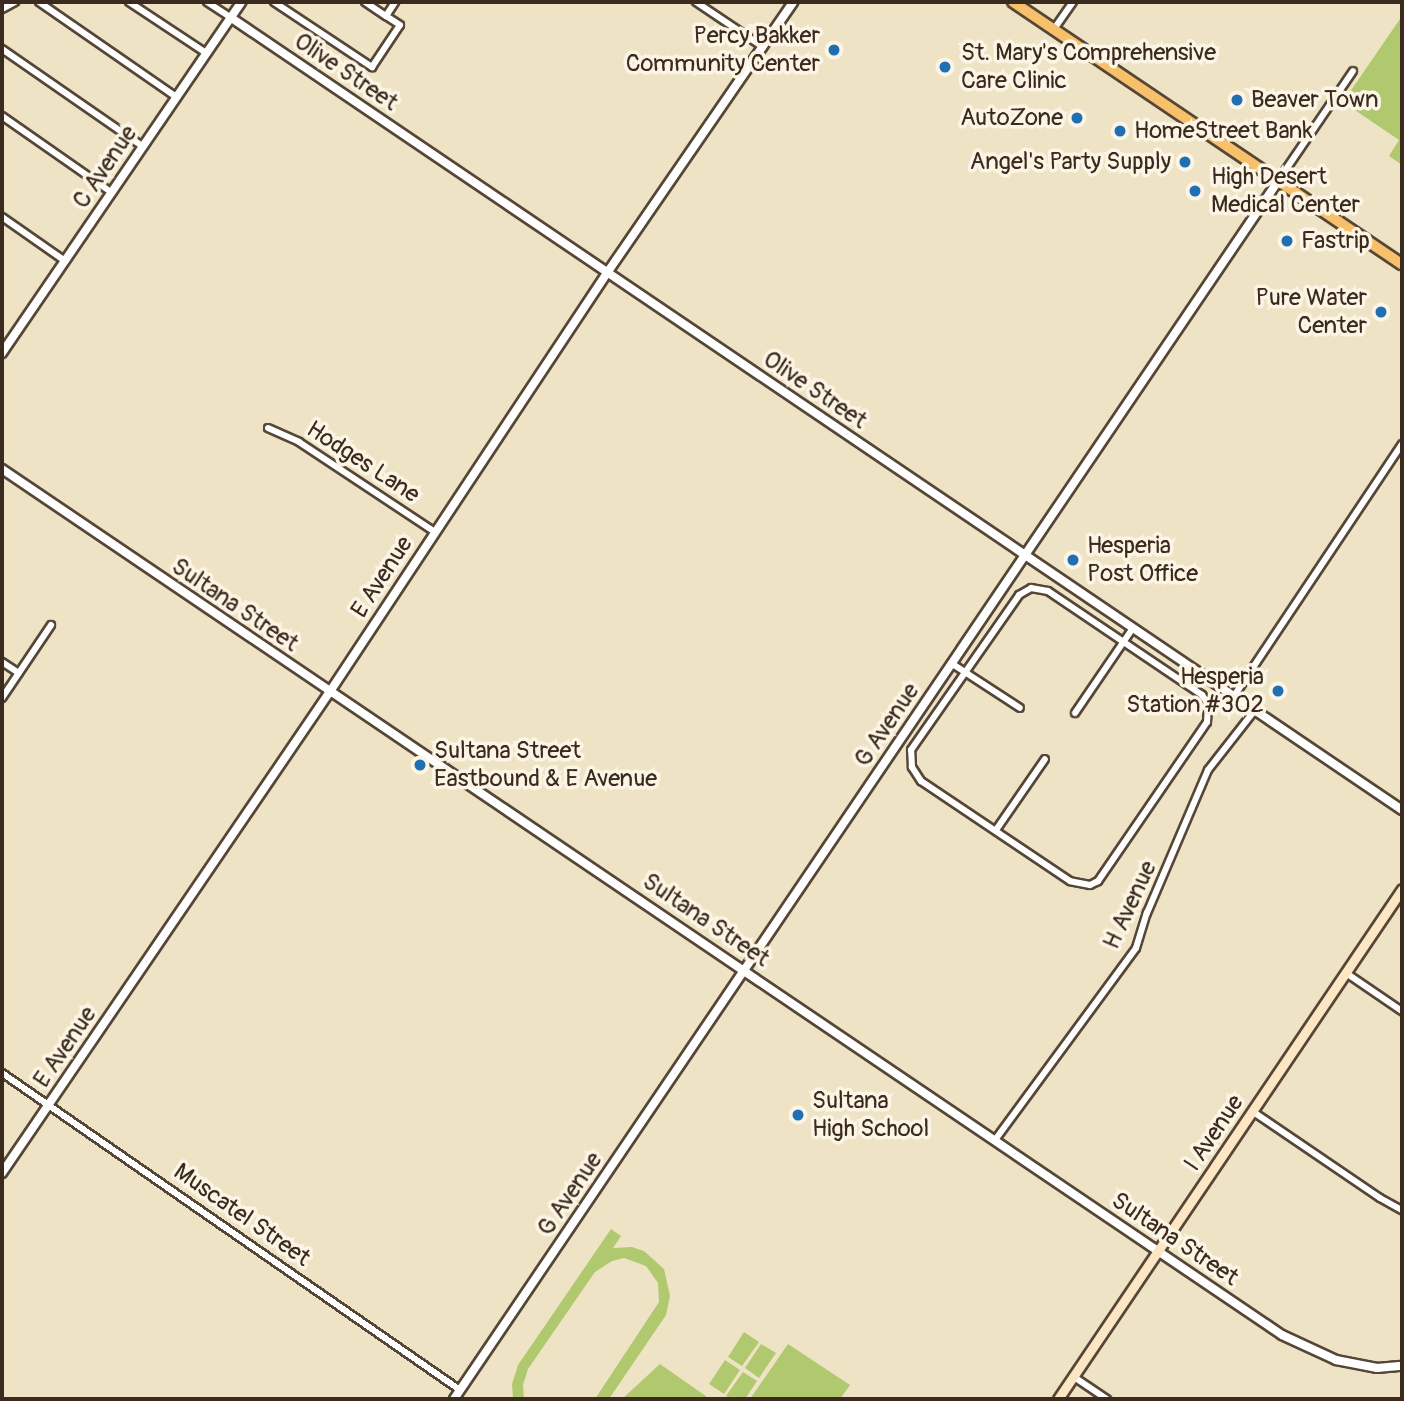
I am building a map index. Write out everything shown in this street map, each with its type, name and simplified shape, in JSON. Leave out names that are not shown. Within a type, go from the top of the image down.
[{"type":"main road","points":[[1013,2],[1402,264]]},
{"type":"main road","name":"I Avenue","points":[[1058,1399],[1402,889]]},
{"type":"street","points":[[2,9],[15,2]]},
{"type":"street","points":[[39,2],[176,97]]},
{"type":"street","points":[[129,2],[206,53]]},
{"type":"street","name":"Olive Street","points":[[207,2],[1402,810]]},
{"type":"street","name":"C Avenue","points":[[2,354],[241,2]]},
{"type":"street","points":[[274,2],[372,67],[400,25],[365,2]]},
{"type":"street","points":[[386,16],[395,2]]},
{"type":"street","points":[[696,2],[763,47]]},
{"type":"street","name":"E Avenue","points":[[2,1172],[473,479],[607,273],[793,2]]},
{"type":"street","points":[[1054,29],[1073,2]]},
{"type":"street","points":[[2,49],[142,146]]},
{"type":"street","name":"G Avenue","points":[[454,1399],[1353,71]]},
{"type":"street","points":[[2,116],[111,192]]},
{"type":"street","points":[[2,217],[65,261]]},
{"type":"street","name":"Hodges Lane","points":[[268,428],[299,442],[435,532]]},
{"type":"street","points":[[1234,696],[1402,444]]},
{"type":"street","name":"Sultana Street","points":[[2,469],[329,692],[745,969],[1282,1335],[1315,1353],[1357,1366],[1402,1366]]},
{"type":"street","points":[[1031,588],[1048,591],[1202,695],[1208,704],[1206,722],[1098,881],[1090,885],[1070,881],[921,781],[912,767],[911,750],[964,673],[1019,596],[1031,588]]},
{"type":"street","points":[[2,698],[51,625]]},
{"type":"street","points":[[1074,713],[1133,628]]},
{"type":"street","points":[[2,662],[19,673]]},
{"type":"street","points":[[951,663],[1020,708]]},
{"type":"street","name":"H Avenue","points":[[995,1140],[1136,948],[1147,913],[1209,770],[1255,710]]},
{"type":"street","points":[[996,830],[1045,759]]},
{"type":"street","points":[[1346,973],[1402,1011]]},
{"type":"street","name":"Muscatel Street","points":[[2,1073],[460,1390]]},
{"type":"street","points":[[1252,1111],[1380,1198],[1402,1210]]},
{"type":"street","points":[[1074,1377],[1107,1399]]},
{"type":"green space","points":[[1402,16],[1402,165],[1389,156],[1399,140],[1343,102]]},
{"type":"green space","points":[[611,1229],[621,1236],[613,1248],[632,1247],[644,1251],[664,1269],[670,1296],[666,1315],[609,1399],[595,1399],[659,1302],[658,1283],[646,1266],[624,1258],[612,1261],[595,1272],[528,1369],[523,1385],[524,1399],[513,1399],[512,1384],[518,1365]]},
{"type":"green space","points":[[744,1332],[759,1342],[742,1366],[728,1357]]},
{"type":"green space","points":[[761,1344],[776,1353],[759,1378],[745,1368]]},
{"type":"green space","points":[[788,1344],[850,1385],[840,1399],[750,1399]]},
{"type":"green space","points":[[725,1360],[740,1370],[724,1394],[709,1384]]},
{"type":"green space","points":[[660,1364],[710,1399],[622,1399]]},
{"type":"green space","points":[[743,1372],[757,1381],[745,1399],[726,1396]]},
{"type":"place","name":"Percy Bakker Community Center","points":[[834,50]]},
{"type":"place","name":"St. Mary's Comprehensive Care Clinic","points":[[945,67]]},
{"type":"place","name":"Beaver Town","points":[[1237,100]]},
{"type":"place","name":"AutoZone","points":[[1077,118]]},
{"type":"place","name":"HomeStreet Bank","points":[[1120,131]]},
{"type":"place","name":"Angel's Party Supply","points":[[1185,162]]},
{"type":"place","name":"High Desert Medical Center","points":[[1195,191]]},
{"type":"place","name":"Fastrip","points":[[1287,241]]},
{"type":"place","name":"Pure Water Center","points":[[1381,312]]},
{"type":"place","name":"Hesperia Post Office","points":[[1073,560]]},
{"type":"place","name":"Hesperia Station #302","points":[[1278,691]]},
{"type":"place","name":"Sultana Street Eastbound & E Avenue","points":[[420,765]]},
{"type":"place","name":"Sultana High School","points":[[798,1115]]}]
